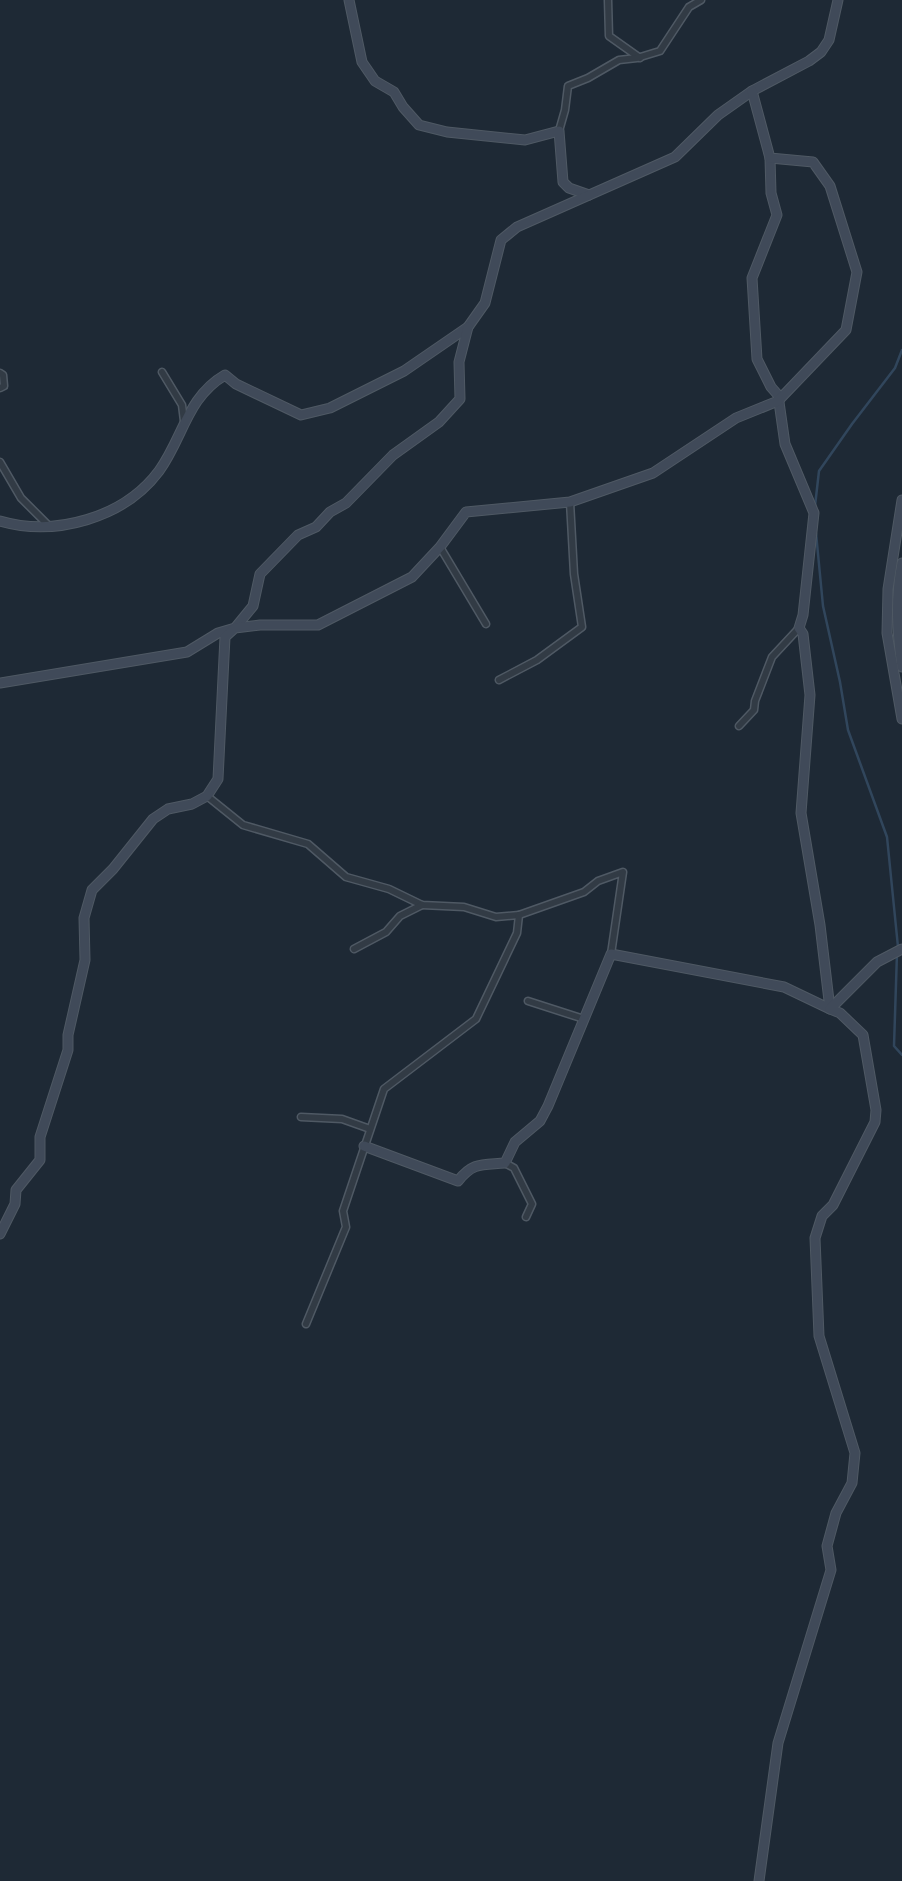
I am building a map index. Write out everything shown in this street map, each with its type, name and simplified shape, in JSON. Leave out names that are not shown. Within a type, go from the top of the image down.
[{"type":"street","points":[[349,0],[362,62],[376,81],[394,92],[419,125],[447,132],[525,140],[559,131]]},
{"type":"street","points":[[608,0],[609,36],[640,58]]},
{"type":"street","points":[[589,195],[569,188],[563,182],[559,131],[568,86],[619,60],[640,58],[660,51],[689,7],[701,0]]},
{"type":"street","points":[[0,521],[21,526],[51,527],[78,522],[114,509],[159,471],[193,405],[209,385],[225,375],[301,415],[330,408],[404,371],[468,327],[485,303],[501,240],[517,227],[675,157],[718,115],[752,91],[821,52],[828,40],[838,0]]},
{"type":"street","points":[[739,726],[754,710],[772,657],[799,628],[814,513],[785,444],[778,395],[757,359],[752,278],[777,215],[771,193],[770,158],[752,91]]},
{"type":"street","points":[[0,683],[187,652],[218,633],[235,628],[318,625],[412,577],[440,547],[466,512],[570,502],[653,473],[736,418],[778,401],[846,330],[857,272],[830,186],[813,162],[770,158]]},
{"type":"street","points":[[0,1234],[15,1204],[16,1190],[40,1160],[40,1137],[68,1050],[68,1035],[85,960],[84,918],[92,890],[113,869],[153,819],[168,808],[192,804],[207,796],[218,779],[225,637],[253,606],[260,575],[298,535],[316,527],[330,512],[346,503],[393,455],[439,422],[460,399],[459,362],[468,327]]},
{"type":"street","points":[[162,372],[182,405],[185,416],[183,426]]},
{"type":"street","points":[[0,373],[3,375],[4,386],[0,388]]},
{"type":"street","points":[[0,462],[22,498],[51,527]]},
{"type":"street","points":[[902,500],[888,589],[887,633],[902,719]]},
{"type":"street","points":[[499,680],[537,660],[582,627],[574,574],[570,502]]},
{"type":"street","points":[[440,547],[486,624]]},
{"type":"street","points":[[902,563],[897,590],[897,630],[902,667]]},
{"type":"street","points":[[799,628],[803,634],[810,695],[801,813],[820,925],[830,1009]]},
{"type":"street","points":[[207,796],[243,825],[308,844],[346,877],[389,889],[422,905],[464,907],[496,917],[519,915],[584,892],[598,881],[623,872],[611,954],[548,1106],[540,1121],[515,1142],[505,1163]]},
{"type":"street","points":[[354,949],[386,932],[400,916],[422,905]]},
{"type":"street","points":[[306,1324],[345,1227],[343,1211],[384,1089],[476,1019],[517,933],[519,915]]},
{"type":"street","points":[[830,1009],[877,962],[902,949]]},
{"type":"street","points":[[611,954],[784,987],[841,1013],[863,1035],[876,1110],[875,1122],[832,1205],[822,1216],[815,1238],[819,1336],[855,1453],[852,1482],[835,1513],[827,1546],[831,1570],[778,1743],[759,1881]]},
{"type":"street","points":[[528,1001],[584,1019]]},
{"type":"street","points":[[301,1117],[342,1119],[370,1129]]},
{"type":"street","points":[[364,1146],[458,1181],[466,1170],[475,1165],[505,1163],[514,1168],[533,1204],[526,1217]]},
{"type":"waterway","points":[[815,506],[819,471],[895,368],[902,350]]},
{"type":"waterway","points":[[816,533],[823,606],[848,730],[887,837],[898,947]]},
{"type":"waterway","points":[[897,953],[894,1046],[902,1055]]}]
